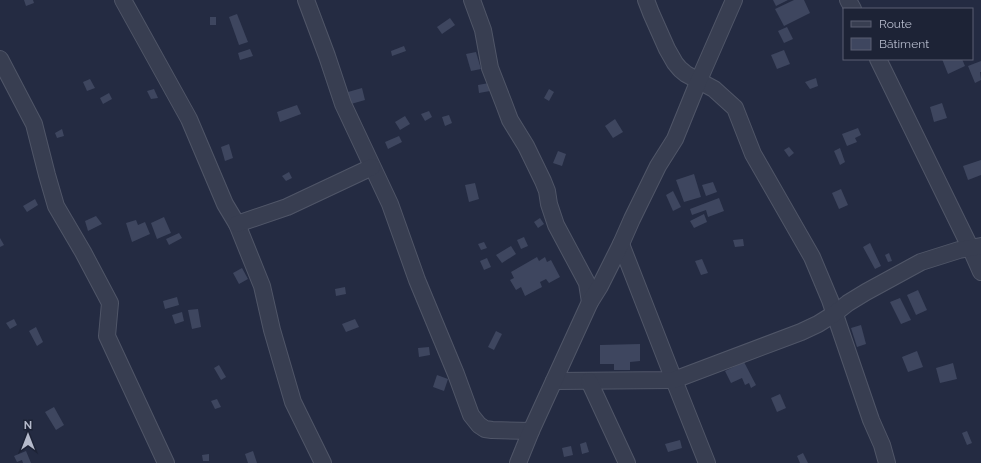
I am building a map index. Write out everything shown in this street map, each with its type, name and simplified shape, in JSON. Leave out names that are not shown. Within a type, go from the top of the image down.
[{"type":"street","points":[[123,0],[189,119],[225,204],[237,224],[262,286],[272,330],[292,402],[323,463]]},
{"type":"street","points":[[306,0],[343,104],[390,204],[417,280],[456,374],[471,415],[478,425],[485,429],[531,431]]},
{"type":"street","points":[[472,0],[482,30],[490,68],[510,120],[526,146],[543,181],[556,225],[587,283],[590,302]]},
{"type":"street","points":[[646,0],[672,59],[680,69],[686,74],[714,89],[734,108],[753,154],[812,257],[830,300],[871,420],[882,445],[886,457],[886,463]]},
{"type":"street","points":[[518,463],[590,302],[600,286],[621,244],[658,166],[675,139],[734,0]]},
{"type":"street","points":[[0,59],[34,124],[56,206],[84,252],[110,303],[107,336],[166,463]]},
{"type":"street","points":[[879,60],[976,246],[981,272]]},
{"type":"street","points":[[237,224],[287,207],[372,167]]},
{"type":"street","points":[[621,244],[707,463]]},
{"type":"street","points":[[554,381],[674,380],[801,332],[818,324],[848,303],[921,262],[976,246]]},
{"type":"street","points":[[589,381],[627,463]]},
{"type":"building","points":[[24,0],[33,0],[34,3],[26,6]]},
{"type":"building","points":[[773,0],[788,0],[776,6]]},
{"type":"building","points":[[794,0],[804,0],[810,13],[784,26],[775,9]]},
{"type":"building","points":[[237,14],[248,42],[239,45],[229,17]]},
{"type":"building","points":[[210,17],[216,17],[216,25],[210,25]]},
{"type":"building","points":[[450,18],[455,25],[442,34],[437,27]]},
{"type":"building","points":[[787,27],[793,39],[784,43],[778,31]]},
{"type":"building","points":[[404,46],[406,51],[392,56],[391,51]]},
{"type":"building","points":[[250,49],[253,56],[240,60],[238,53]]},
{"type":"building","points":[[784,50],[790,64],[777,69],[771,55]]},
{"type":"building","points":[[476,52],[481,69],[471,71],[466,54]]},
{"type":"building","points":[[942,60],[962,60],[965,66],[948,74]]},
{"type":"building","points":[[981,61],[981,80],[975,83],[968,66]]},
{"type":"building","points":[[816,78],[818,86],[810,89],[805,82]]},
{"type":"building","points":[[90,79],[95,88],[87,91],[83,82]]},
{"type":"building","points":[[489,83],[490,91],[479,93],[478,85]]},
{"type":"building","points":[[362,88],[365,100],[351,104],[348,92]]},
{"type":"building","points":[[154,89],[158,98],[151,99],[147,91]]},
{"type":"building","points":[[549,89],[554,92],[549,101],[544,98]]},
{"type":"building","points":[[109,93],[112,99],[103,104],[100,98]]},
{"type":"building","points":[[942,103],[947,118],[934,122],[930,107]]},
{"type":"building","points":[[297,105],[301,114],[280,122],[277,112]]},
{"type":"building","points":[[429,111],[432,117],[425,121],[421,114]]},
{"type":"building","points":[[449,115],[452,123],[445,126],[442,117]]},
{"type":"building","points":[[405,116],[410,124],[400,130],[395,122]]},
{"type":"building","points":[[615,119],[623,132],[613,138],[605,126]]},
{"type":"building","points":[[858,128],[861,135],[855,138],[857,142],[847,146],[842,134]]},
{"type":"building","points":[[62,129],[64,136],[57,138],[55,133]]},
{"type":"building","points":[[399,136],[402,142],[388,149],[385,142]]},
{"type":"building","points":[[229,144],[233,158],[225,161],[221,147]]},
{"type":"building","points":[[789,147],[794,153],[789,157],[784,150]]},
{"type":"building","points":[[840,148],[845,162],[840,165],[834,151]]},
{"type":"building","points":[[558,151],[566,154],[562,166],[553,163]]},
{"type":"building","points":[[981,160],[981,175],[968,180],[963,166]]},
{"type":"building","points":[[289,172],[292,178],[286,181],[282,176]]},
{"type":"building","points":[[694,174],[701,197],[684,202],[676,180]]},
{"type":"building","points":[[713,182],[717,192],[706,196],[702,185]]},
{"type":"building","points":[[475,183],[479,199],[469,202],[465,185]]},
{"type":"building","points":[[841,189],[848,205],[839,209],[832,193]]},
{"type":"building","points":[[673,191],[681,207],[673,211],[666,195]]},
{"type":"building","points":[[719,198],[724,211],[708,217],[706,210],[692,215],[690,209]]},
{"type":"building","points":[[35,199],[38,205],[27,212],[23,206]]},
{"type":"building","points":[[704,214],[707,222],[694,228],[690,221]]},
{"type":"building","points":[[96,216],[102,224],[88,231],[85,221]]},
{"type":"building","points":[[164,217],[171,233],[157,239],[151,223]]},
{"type":"building","points":[[540,218],[544,224],[538,228],[534,222]]},
{"type":"building","points":[[136,220],[138,225],[145,222],[150,234],[132,242],[126,223]]},
{"type":"building","points":[[179,233],[182,238],[169,245],[166,239]]},
{"type":"building","points":[[524,237],[528,246],[521,249],[517,240]]},
{"type":"building","points":[[0,238],[4,245],[0,247]]},
{"type":"building","points":[[743,239],[744,246],[735,247],[733,240]]},
{"type":"building","points":[[484,242],[487,248],[481,250],[478,244]]},
{"type":"building","points":[[870,243],[881,266],[875,269],[863,247]]},
{"type":"building","points":[[511,246],[516,254],[502,263],[496,255]]},
{"type":"building","points":[[889,253],[892,261],[888,262],[885,255]]},
{"type":"building","points":[[537,257],[539,261],[545,257],[547,262],[551,260],[560,277],[549,283],[546,279],[540,282],[542,287],[525,296],[521,287],[516,290],[510,280],[514,278],[511,272]]},
{"type":"building","points":[[487,258],[491,267],[484,270],[480,261]]},
{"type":"building","points":[[702,259],[708,273],[701,275],[695,261]]},
{"type":"building","points":[[242,268],[248,279],[239,284],[233,273]]},
{"type":"building","points":[[345,287],[346,294],[336,296],[335,289]]},
{"type":"building","points":[[918,290],[927,310],[916,315],[907,295]]},
{"type":"building","points":[[177,297],[179,305],[165,309],[163,301]]},
{"type":"building","points":[[900,298],[911,320],[901,324],[890,302]]},
{"type":"building","points":[[198,309],[201,327],[192,329],[188,310]]},
{"type":"building","points":[[182,312],[184,321],[175,324],[172,315]]},
{"type":"building","points":[[14,319],[17,325],[10,329],[6,323]]},
{"type":"building","points":[[355,319],[359,327],[346,332],[342,324]]},
{"type":"building","points":[[861,325],[866,344],[857,347],[851,328]]},
{"type":"building","points":[[36,327],[43,342],[37,346],[29,331]]},
{"type":"building","points":[[496,331],[502,334],[494,350],[488,347]]},
{"type":"building","points":[[640,344],[640,361],[630,362],[630,370],[614,370],[614,364],[600,364],[600,345]]},
{"type":"building","points":[[429,347],[430,355],[419,357],[418,348]]},
{"type":"building","points":[[917,351],[923,367],[908,372],[902,357]]},
{"type":"building","points":[[744,362],[756,385],[751,388],[749,383],[745,385],[742,378],[731,383],[725,371]]},
{"type":"building","points":[[953,363],[957,379],[940,383],[936,368]]},
{"type":"building","points":[[219,365],[226,377],[221,380],[214,368]]},
{"type":"building","points":[[437,375],[448,379],[444,391],[433,387]]},
{"type":"building","points":[[780,394],[786,408],[777,412],[771,398]]},
{"type":"building","points":[[217,399],[221,407],[215,409],[211,401]]},
{"type":"building","points":[[54,407],[64,425],[56,430],[45,412]]},
{"type":"building","points":[[967,431],[972,443],[967,445],[962,433]]},
{"type":"building","points":[[680,440],[682,448],[668,452],[665,444]]},
{"type":"building","points":[[586,442],[589,452],[582,454],[580,444]]},
{"type":"building","points":[[571,446],[573,455],[564,457],[562,448]]},
{"type":"building","points":[[26,451],[31,463],[23,463],[22,460],[17,462],[14,456]]},
{"type":"building","points":[[253,451],[257,463],[248,463],[245,454]]},
{"type":"building","points":[[803,453],[808,463],[800,463],[797,456]]},
{"type":"building","points":[[209,454],[209,461],[203,461],[202,455]]}]
